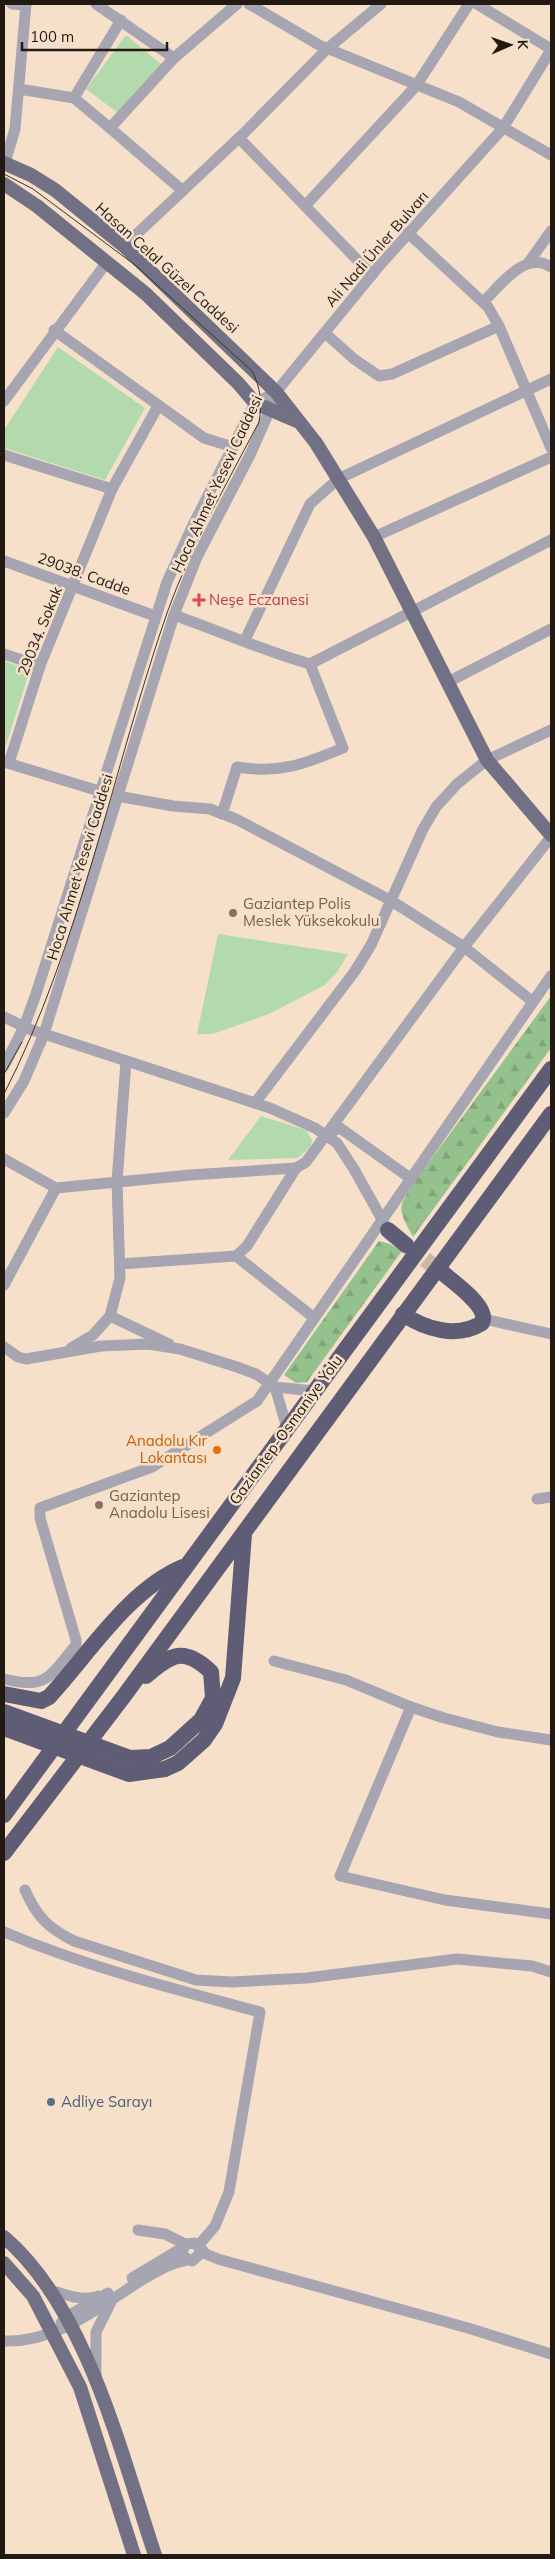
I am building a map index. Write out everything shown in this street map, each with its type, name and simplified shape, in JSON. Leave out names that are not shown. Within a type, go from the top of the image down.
[{"type":"highway","name":"Gaziantep-Osmaniye Yolu","points":[[4,1815],[551,1069]]},
{"type":"highway","name":"Gaziantep-Osmaniye Yolu","points":[[4,1853],[124,1696],[551,1114]]},
{"type":"highway","points":[[385,1224],[406,1246]]},
{"type":"highway","points":[[403,1314],[414,1321],[441,1331],[476,1327],[484,1319],[477,1304],[443,1274]]},
{"type":"highway","points":[[4,1728],[129,1774],[165,1769],[178,1763],[197,1746],[215,1724],[233,1678],[244,1532]]},
{"type":"highway","points":[[4,1694],[41,1701],[49,1697],[118,1616],[166,1574],[185,1566]]},
{"type":"highway","points":[[11,1714],[130,1758],[151,1757],[170,1748],[201,1720],[213,1698],[210,1672],[194,1658],[178,1655],[160,1664],[124,1696]]},
{"type":"main road","name":"Hasan Celal Güzel Caddesi","points":[[4,163],[54,190],[124,246],[276,392],[302,424],[374,537],[487,760],[551,836]]},
{"type":"main road","points":[[4,184],[37,206],[153,300],[238,382],[255,403],[302,424]]},
{"type":"main road","points":[[4,2237],[37,2273],[69,2321],[96,2379],[155,2555]]},
{"type":"main road","points":[[4,2263],[33,2296],[80,2387],[134,2555]]},
{"type":"street","points":[[4,163],[15,129],[26,5],[12,4]]},
{"type":"street","points":[[96,4],[174,58]]},
{"type":"street","points":[[110,128],[174,58],[237,4]]},
{"type":"street","points":[[248,4],[327,49],[459,102],[551,155]]},
{"type":"street","points":[[124,246],[239,138],[327,49],[381,4]]},
{"type":"street","points":[[305,206],[416,86],[469,4]]},
{"type":"street","points":[[477,4],[551,50]]},
{"type":"street","points":[[74,98],[121,20]]},
{"type":"street","name":"Ali Nadi Ünler Bulvarı","points":[[276,392],[372,275],[502,128],[551,50]]},
{"type":"street","points":[[19,88],[74,98],[184,191]]},
{"type":"street","points":[[239,138],[372,275]]},
{"type":"street","points":[[483,302],[512,274],[529,262],[551,231]]},
{"type":"street","points":[[408,233],[483,302],[499,326],[551,448]]},
{"type":"street","points":[[529,262],[542,261],[551,266]]},
{"type":"street","points":[[4,401],[54,330],[107,262]]},
{"type":"street","points":[[325,333],[354,359],[379,376],[392,374],[499,326]]},
{"type":"street","points":[[54,330],[204,438],[233,447]]},
{"type":"street","points":[[245,640],[310,504],[338,479],[551,380]]},
{"type":"street","name":"Hoca Ahmet Yesevi Caddesi","points":[[4,1066],[24,1027],[155,616],[193,525],[255,403],[276,392]]},
{"type":"street","name":"Hoca Ahmet Yesevi Caddesi","points":[[4,1113],[24,1081],[44,1034],[174,615],[197,557],[272,409],[276,392]]},
{"type":"street","name":"29034. Sokak","points":[[6,763],[40,666],[74,586],[112,488],[158,406]]},
{"type":"street","points":[[4,455],[112,488]]},
{"type":"street","points":[[374,537],[551,457]]},
{"type":"street","points":[[174,615],[245,640],[282,656],[310,664],[551,540]]},
{"type":"street","name":"29038. Cadde","points":[[4,561],[155,616]]},
{"type":"street","points":[[448,682],[551,629]]},
{"type":"street","points":[[4,654],[40,666]]},
{"type":"street","points":[[222,814],[237,767],[280,770],[312,761],[343,748],[310,664]]},
{"type":"street","points":[[255,1104],[355,971],[371,945],[423,829],[436,807],[458,784],[487,760],[551,730]]},
{"type":"street","points":[[6,763],[99,791]]},
{"type":"street","points":[[117,796],[173,806],[210,809],[236,819],[390,900],[464,947],[532,1002]]},
{"type":"street","points":[[4,1159],[56,1188],[117,1181],[296,1168],[306,1162],[464,947],[551,836]]},
{"type":"street","points":[[4,1678],[26,1683],[44,1680],[76,1645],[40,1518],[40,1508],[152,1467],[257,1401],[272,1385],[313,1317],[385,1224],[410,1178],[551,976]]},
{"type":"street","points":[[4,1017],[24,1027],[255,1104],[315,1128],[337,1142],[385,1224]]},
{"type":"street","points":[[65,1352],[93,1335],[110,1316],[120,1278],[117,1181],[126,1061]]},
{"type":"street","points":[[325,1134],[340,1128],[410,1178]]},
{"type":"street","points":[[120,1264],[236,1256],[247,1246],[296,1168]]},
{"type":"street","points":[[4,1285],[8,1267],[56,1188]]},
{"type":"street","points":[[236,1256],[313,1317]]},
{"type":"street","points":[[110,1316],[180,1349],[237,1367],[272,1385],[314,1391]]},
{"type":"street","points":[[484,1319],[551,1334]]},
{"type":"street","points":[[4,1347],[18,1358],[26,1359],[101,1346],[148,1344],[180,1349]]},
{"type":"street","points":[[272,1385],[287,1428]]},
{"type":"street","points":[[537,1499],[551,1497]]},
{"type":"street","points":[[274,1661],[346,1680],[411,1707],[498,1732],[551,1740]]},
{"type":"street","points":[[411,1707],[340,1876],[445,1900],[551,1914]]},
{"type":"street","points":[[25,1890],[35,1912],[61,1934],[74,1941],[196,1980],[232,1982],[307,1978],[457,1959],[532,1966],[551,1972]]},
{"type":"street","points":[[4,1932],[36,1946],[147,1982],[260,2012],[229,2192],[215,2226],[195,2254],[161,2268],[111,2295],[93,2298],[61,2294],[48,2289]]},
{"type":"street","points":[[138,2230],[165,2234],[184,2246]]},
{"type":"street","points":[[4,2341],[23,2342],[53,2332],[184,2246],[195,2243],[195,2254]]},
{"type":"street","points":[[184,2246],[182,2252],[218,2259],[468,2328],[551,2354]]},
{"type":"street","points":[[96,2379],[96,2332],[111,2295]]},
{"type":"green space","points":[[126,35],[162,65],[118,113],[86,89]]},
{"type":"green space","points":[[58,347],[145,408],[105,480],[4,448],[4,430]]},
{"type":"green space","points":[[4,661],[30,670],[5,748],[4,748]]},
{"type":"green space","points":[[218,934],[348,954],[338,971],[325,985],[269,1014],[213,1034],[197,1034]]},
{"type":"green space","points":[[551,996],[551,1048],[413,1237],[402,1213],[401,1207],[406,1196]]},
{"type":"green space","points":[[261,1116],[306,1130],[312,1140],[311,1146],[298,1158],[228,1160]]},
{"type":"green space","points":[[379,1241],[390,1244],[402,1251],[307,1382],[296,1383],[284,1375]]},
{"type":"tunnel","points":[[406,1245],[443,1273]]},
{"type":"tram line","points":[[4,174],[33,189],[135,265],[252,371],[259,390],[260,403],[259,422],[222,492],[176,588],[147,673],[75,917],[31,1036],[4,1094]]},
{"type":"tram line","points":[[4,1074],[22,1042]]},
{"type":"place","name":"Neşe Eczanesi","points":[[199,600]]},
{"type":"place","name":"Gaziantep Polis Meslek Yüksekokulu","points":[[233,913]]},
{"type":"place","name":"Anadolu Kır Lokantası","points":[[217,1450]]},
{"type":"place","name":"Gaziantep Anadolu Lisesi","points":[[99,1505]]},
{"type":"place","name":"Adliye Sarayı","points":[[51,2102]]}]
